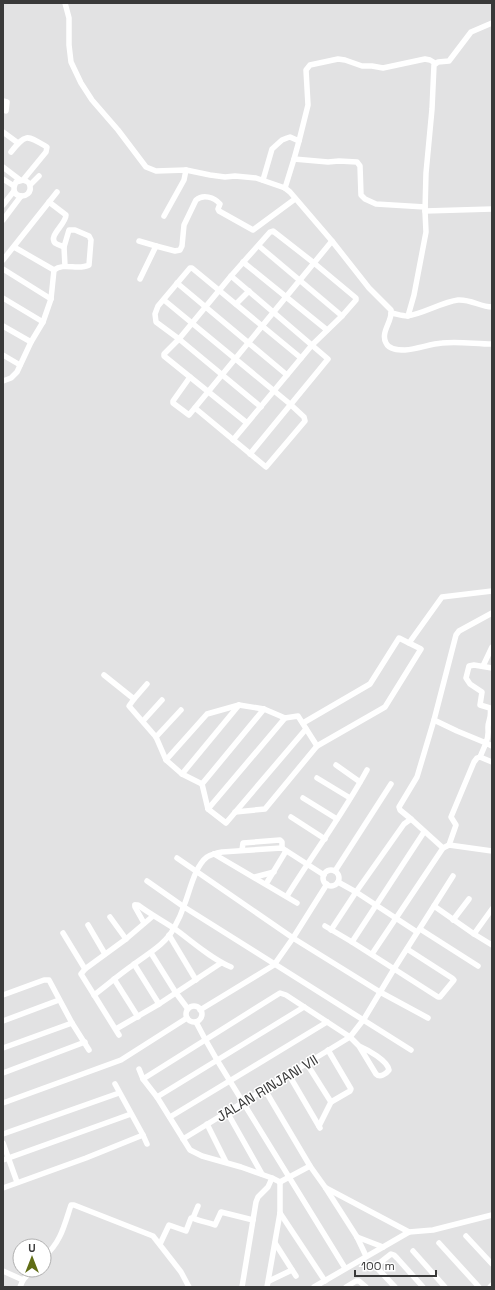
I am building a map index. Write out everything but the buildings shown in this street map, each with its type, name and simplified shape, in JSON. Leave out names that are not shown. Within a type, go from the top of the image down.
[{"type":"street","points":[[65,3],[69,18],[69,45],[71,62],[81,83],[92,100],[118,130],[146,167],[156,171],[186,170],[225,177],[235,176],[263,180],[285,188],[332,241],[369,288],[392,312],[408,316],[457,300],[465,300],[485,307],[492,307]]},
{"type":"street","points":[[285,188],[308,105],[306,70],[310,65],[338,59],[362,66],[383,68],[425,59],[435,63],[449,61],[471,32],[492,24]]},
{"type":"street","points":[[408,316],[426,232],[426,173],[435,63]]},
{"type":"street","points":[[3,101],[7,102],[6,111]]},
{"type":"street","points":[[3,132],[18,143]]},
{"type":"street","points":[[263,180],[272,149],[282,140],[290,137],[299,141]]},
{"type":"street","points":[[3,205],[14,189],[16,182],[22,180],[48,149],[32,138],[23,138],[11,152]]},
{"type":"street","points":[[294,159],[328,162],[339,160],[358,162],[360,166],[361,195],[365,199],[376,204],[425,209],[492,209]]},
{"type":"street","points":[[3,168],[22,180],[27,181],[30,185]]},
{"type":"street","points":[[164,216],[184,180],[186,170]]},
{"type":"street","points":[[3,179],[14,189],[17,195],[26,196],[29,193],[30,185],[39,176]]},
{"type":"street","points":[[3,260],[57,192]]},
{"type":"street","points":[[3,220],[21,196]]},
{"type":"street","points":[[139,241],[174,251],[180,250],[182,246],[184,225],[196,200],[202,196],[216,200],[220,204],[218,209],[219,211],[253,230],[295,199]]},
{"type":"street","points":[[49,202],[66,215],[65,220],[54,235],[53,240],[55,243],[64,247]]},
{"type":"street","points":[[3,381],[11,378],[17,372],[31,342],[43,322],[50,299],[54,270],[57,267],[85,267],[89,265],[91,237],[75,230],[69,230],[64,247],[65,266]]},
{"type":"street","points":[[233,440],[312,345],[342,316],[356,299],[275,231],[270,232],[219,290],[179,339],[164,354],[164,356],[247,423]]},
{"type":"street","points":[[190,377],[173,402],[187,414],[190,414],[332,241]]},
{"type":"street","points":[[140,279],[156,246]]},
{"type":"street","points":[[258,246],[342,316]]},
{"type":"street","points":[[14,247],[54,270]]},
{"type":"street","points":[[244,262],[327,330]]},
{"type":"street","points":[[261,407],[179,339],[156,322],[156,309],[177,283],[191,267],[301,358]]},
{"type":"street","points":[[3,269],[50,299]]},
{"type":"street","points":[[231,276],[328,359],[250,454]]},
{"type":"street","points":[[177,283],[287,375]]},
{"type":"street","points":[[236,304],[248,291]]},
{"type":"street","points":[[3,298],[43,322]]},
{"type":"street","points":[[164,300],[290,404],[304,417],[305,421],[267,467],[264,467],[195,408]]},
{"type":"street","points":[[392,312],[384,335],[386,343],[391,348],[405,350],[445,342],[492,344]]},
{"type":"street","points":[[3,326],[31,342]]},
{"type":"street","points":[[3,355],[20,365]]},
{"type":"street","points":[[409,643],[442,597],[492,592]]},
{"type":"street","points":[[443,848],[400,810],[399,807],[416,777],[434,720],[456,634],[492,613]]},
{"type":"street","points":[[235,812],[265,809],[317,746],[385,707],[421,649],[399,638],[370,684],[303,723]]},
{"type":"street","points":[[483,666],[492,647]]},
{"type":"street","points":[[449,845],[456,826],[451,817],[474,762],[489,745],[488,726],[491,715],[490,708],[480,705],[482,692],[470,684],[466,678],[469,666],[474,665],[492,668]]},
{"type":"street","points":[[104,675],[134,699]]},
{"type":"street","points":[[148,684],[129,706],[156,737],[166,760],[182,774],[202,784],[208,809],[226,823],[306,729]]},
{"type":"street","points":[[143,721],[162,700]]},
{"type":"street","points":[[166,760],[207,714],[240,705],[264,709],[285,718],[298,716],[317,746]]},
{"type":"street","points":[[182,774],[240,705]]},
{"type":"street","points":[[202,784],[264,709]]},
{"type":"street","points":[[156,737],[181,710]]},
{"type":"street","points":[[208,809],[285,718]]},
{"type":"street","points":[[434,720],[489,745]]},
{"type":"street","points":[[480,757],[492,762]]},
{"type":"street","points":[[341,766],[360,782]]},
{"type":"street","points":[[287,896],[325,839],[367,770]]},
{"type":"street","points":[[318,778],[350,798]]},
{"type":"street","points":[[336,871],[391,784]]},
{"type":"street","points":[[303,798],[337,819]]},
{"type":"street","points":[[291,818],[325,839]]},
{"type":"street","points":[[331,930],[404,824],[411,819]]},
{"type":"street","points":[[352,942],[424,832]]},
{"type":"street","points":[[372,954],[443,848],[449,845],[492,851]]},
{"type":"street","points":[[94,995],[134,964],[151,953],[169,935],[184,907],[197,871],[207,857],[214,854],[242,850],[284,850],[324,875]]},
{"type":"street","points":[[266,884],[274,872],[284,850]]},
{"type":"street","points":[[214,854],[297,903]]},
{"type":"street","points":[[177,858],[293,938],[380,992],[428,1018]]},
{"type":"street","points":[[328,871],[336,871],[339,878],[338,882],[331,886],[327,884],[324,881],[324,875],[328,871]]},
{"type":"street","points":[[255,877],[274,872]]},
{"type":"street","name":"JALAN RINJANI VII","points":[[184,1139],[350,1036],[364,1019],[453,876]]},
{"type":"street","points":[[147,881],[184,907],[274,965],[364,1019],[411,1050]]},
{"type":"street","points":[[338,882],[377,905],[396,919],[419,930],[478,966]]},
{"type":"street","points":[[200,1010],[274,965],[327,884]]},
{"type":"street","points":[[453,920],[469,899]]},
{"type":"street","points":[[144,923],[135,905],[138,905],[174,928],[221,963],[231,967]]},
{"type":"street","points":[[434,906],[492,945]]},
{"type":"street","points":[[474,934],[492,909]]},
{"type":"street","points":[[110,916],[126,939]]},
{"type":"street","points":[[153,916],[126,939],[85,969],[81,974],[117,1032],[221,963]]},
{"type":"street","points":[[88,925],[105,954]]},
{"type":"street","points":[[325,926],[439,997],[454,980],[407,949]]},
{"type":"street","points":[[63,933],[85,969]]},
{"type":"street","points":[[169,935],[196,980]]},
{"type":"street","points":[[151,953],[188,1009]]},
{"type":"street","points":[[134,964],[159,1004]]},
{"type":"street","points":[[114,979],[138,1017]]},
{"type":"street","points":[[3,995],[46,980],[50,982],[72,1023],[89,1050]]},
{"type":"street","points":[[143,1079],[280,993],[286,995],[350,1036],[376,1074],[380,1076],[388,1072],[389,1067],[365,1049],[358,1046]]},
{"type":"street","points":[[3,1021],[59,1000]]},
{"type":"street","points":[[187,1018],[190,1021],[196,1022],[201,1018],[202,1014],[198,1008],[194,1007],[188,1009]]},
{"type":"street","points":[[157,1097],[304,1007]]},
{"type":"street","points":[[187,1018],[186,1014],[188,1009]]},
{"type":"street","points":[[3,1103],[121,1060],[187,1018]]},
{"type":"street","points":[[196,1022],[205,1040],[244,1102],[288,1178],[345,1268]]},
{"type":"street","points":[[170,1118],[327,1022]]},
{"type":"street","points":[[3,1048],[72,1023]]},
{"type":"street","points":[[3,1073],[85,1042]]},
{"type":"street","points":[[289,1075],[319,1127],[331,1102],[351,1090],[328,1050]]},
{"type":"street","points":[[307,1064],[331,1102]]},
{"type":"street","points":[[139,1069],[143,1079],[157,1097],[190,1150],[202,1156],[226,1162],[262,1174],[280,1182]]},
{"type":"street","points":[[115,1084],[143,1135],[146,1144]]},
{"type":"street","points":[[265,1090],[310,1166],[357,1237],[366,1256]]},
{"type":"street","points":[[3,1134],[119,1093]]},
{"type":"street","points":[[227,1112],[262,1174]]},
{"type":"street","points":[[6,1159],[131,1114]]},
{"type":"street","points":[[207,1124],[226,1162]]},
{"type":"street","points":[[3,1188],[86,1158],[143,1135]]},
{"type":"street","points":[[3,1143],[6,1159],[17,1182]]},
{"type":"street","points":[[280,1182],[310,1166]]},
{"type":"street","points":[[242,1287],[258,1197],[268,1187],[272,1178]]},
{"type":"street","points":[[267,1287],[280,1213],[280,1182]]},
{"type":"street","points":[[325,1188],[409,1232]]},
{"type":"street","points":[[52,1249],[64,1230],[72,1204],[153,1236],[181,1272],[189,1287]]},
{"type":"street","points":[[160,1244],[169,1225],[186,1230],[191,1218],[194,1218],[198,1206]]},
{"type":"street","points":[[194,1218],[202,1222],[208,1222],[216,1225],[221,1212],[253,1220]]},
{"type":"street","points":[[280,1213],[325,1281]]},
{"type":"street","points":[[314,1287],[409,1232],[433,1230],[492,1215]]},
{"type":"street","points":[[466,1236],[492,1264]]},
{"type":"street","points":[[357,1237],[383,1247]]},
{"type":"street","points":[[275,1243],[296,1276]]},
{"type":"street","points":[[439,1243],[479,1287]]},
{"type":"street","points":[[413,1251],[445,1287]]},
{"type":"street","points":[[395,1287],[379,1270],[377,1265],[391,1254],[397,1258],[423,1287]]},
{"type":"street","points":[[269,1281],[292,1270]]},
{"type":"street","points":[[3,1271],[23,1280],[20,1287]]},
{"type":"street","points":[[346,1287],[356,1281],[359,1281],[366,1287]]}]
